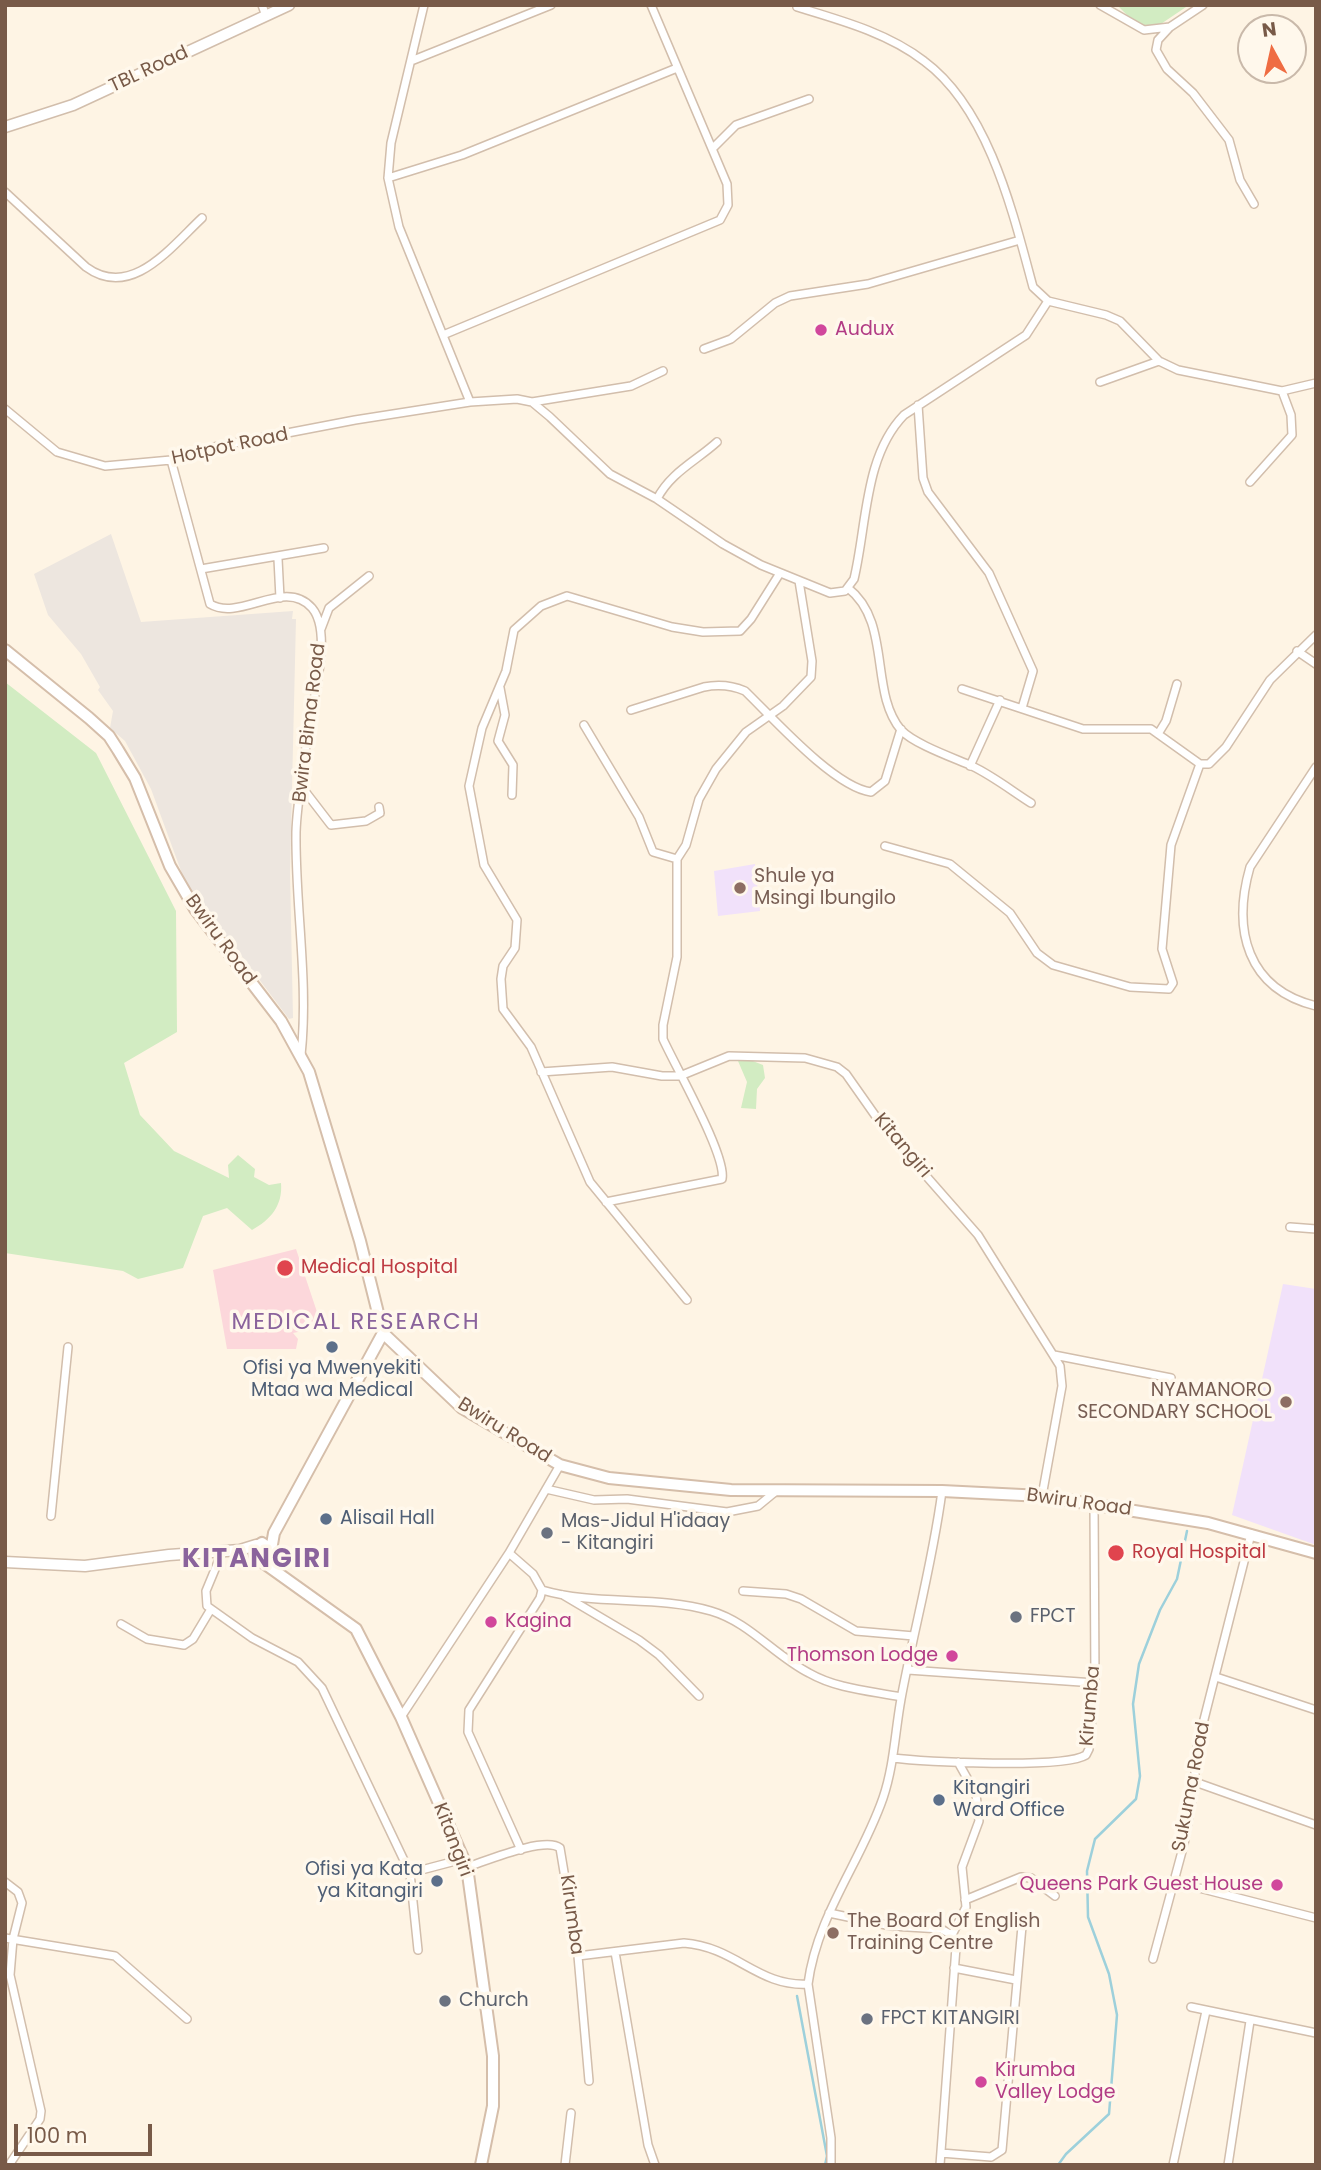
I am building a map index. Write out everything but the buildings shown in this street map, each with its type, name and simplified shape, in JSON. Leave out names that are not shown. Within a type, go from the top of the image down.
[{"type":"main road","name":"Bwiru Road","points":[[5,650],[109,736],[135,778],[170,866],[195,909],[281,1021],[314,1084],[383,1333],[463,1408],[560,1465],[609,1478],[775,1492],[942,1491],[1042,1496],[1208,1523],[1316,1553]]},
{"type":"main road","points":[[262,1551],[383,1333]]},
{"type":"main road","name":"Kitangiri","points":[[262,1551],[276,1571],[356,1629],[401,1717],[465,1863],[494,2056],[493,2106],[481,2165]]},
{"type":"street","name":"TBL Road","points":[[5,127],[73,105],[264,10],[289,5]]},
{"type":"street","points":[[424,5],[391,144],[388,178],[399,227],[470,402]]},
{"type":"street","points":[[411,61],[551,5]]},
{"type":"street","points":[[443,335],[720,220],[728,205],[729,195],[713,148],[651,5]]},
{"type":"street","points":[[1100,5],[1144,30],[1170,27]]},
{"type":"street","points":[[1203,5],[1170,27],[1156,44],[1160,60],[1199,100],[1229,140],[1240,180],[1254,204]]},
{"type":"street","points":[[797,7],[848,22],[891,41],[924,60],[942,77],[961,100],[988,148],[1020,240],[1033,287],[1048,301],[1106,315],[1119,321],[1159,360],[1178,370],[1282,391],[1316,383]]},
{"type":"street","points":[[388,178],[497,142],[677,68]]},
{"type":"street","points":[[713,148],[736,125],[809,99]]},
{"type":"street","points":[[5,192],[86,267],[96,274],[114,279],[137,274],[202,218]]},
{"type":"street","points":[[704,349],[731,339],[775,303],[790,296],[868,284],[1020,240]]},
{"type":"street","points":[[532,402],[599,466],[657,499],[723,544],[799,582],[830,593],[848,588],[856,571],[878,454],[893,427],[918,405],[1026,335],[1048,301]]},
{"type":"street","points":[[1100,382],[1159,360]]},
{"type":"street","name":"Hotpot Road","points":[[5,409],[57,452],[80,462],[105,466],[171,460],[209,448],[470,402],[517,399],[532,402],[631,386],[663,371]]},
{"type":"street","points":[[1250,482],[1292,435],[1291,415],[1282,391]]},
{"type":"street","points":[[918,405],[923,478],[928,492],[989,573],[1033,671],[1022,708]]},
{"type":"street","points":[[657,499],[669,480],[691,466],[717,442]]},
{"type":"street","name":"Bwira Bima Road","points":[[171,460],[207,598],[217,607],[296,598],[308,604],[321,630],[320,663],[296,829],[303,1013],[301,1055]]},
{"type":"street","points":[[201,569],[278,559],[324,548]]},
{"type":"street","points":[[278,559],[280,598]]},
{"type":"street","points":[[687,1300],[606,1202],[578,1157],[526,1037],[500,1003],[503,966],[514,948],[518,928],[513,909],[484,865],[469,786],[482,729],[500,687],[514,630],[529,615],[552,600],[575,597],[688,630],[740,631],[751,619],[780,573]]},
{"type":"street","points":[[321,630],[329,608],[369,576]]},
{"type":"street","points":[[606,1202],[722,1179],[723,1169],[708,1131],[663,1039],[663,1025],[677,957],[677,859],[686,845],[699,799],[712,776],[746,732],[783,706],[807,684],[813,670],[799,582]]},
{"type":"street","points":[[848,588],[867,608],[892,712],[901,729],[1031,803]]},
{"type":"street","points":[[962,690],[1000,700],[1083,729],[1136,727],[1158,734],[1200,764],[1209,764],[1216,760],[1270,680],[1316,635]]},
{"type":"street","points":[[1297,651],[1316,664]]},
{"type":"street","points":[[632,710],[716,684],[745,691],[825,767],[852,785],[871,792],[885,781],[901,729]]},
{"type":"street","points":[[1158,734],[1166,722],[1177,684]]},
{"type":"street","points":[[500,687],[505,715],[498,741],[513,765],[512,795]]},
{"type":"street","points":[[970,766],[1000,700]]},
{"type":"street","points":[[584,725],[639,817],[653,852],[677,859]]},
{"type":"street","points":[[885,846],[950,864],[1010,913],[1037,953],[1053,965],[1130,987],[1169,989],[1173,983],[1162,948],[1171,845],[1200,764]]},
{"type":"street","points":[[1316,767],[1250,867],[1245,895],[1244,934],[1252,960],[1265,981],[1286,997],[1316,1006]]},
{"type":"street","points":[[301,786],[331,825],[374,819],[380,813],[379,807]]},
{"type":"street","name":"Kitangiri","points":[[541,1072],[612,1067],[662,1076],[680,1076],[729,1056],[805,1058],[837,1067],[851,1081],[884,1128],[978,1235],[1060,1366],[1062,1386],[1042,1496]]},
{"type":"street","points":[[1290,1227],[1316,1229]]},
{"type":"street","points":[[51,1516],[68,1347]]},
{"type":"street","points":[[1054,1355],[1171,1378]]},
{"type":"street","points":[[401,1717],[509,1553],[560,1465]]},
{"type":"street","points":[[546,1489],[593,1500],[626,1499],[727,1512],[758,1506],[775,1492]]},
{"type":"street","points":[[831,2165],[831,2138],[808,1984],[811,1960],[829,1913],[884,1796],[901,1697],[932,1561],[942,1491]]},
{"type":"street","name":"Kirumba","points":[[892,1758],[958,1762],[1079,1759],[1089,1749],[1095,1683],[1094,1503]]},
{"type":"street","name":"Sukuma Road","points":[[1153,1959],[1184,1844],[1195,1782],[1193,1766],[1251,1534]]},
{"type":"street","points":[[223,1550],[206,1591],[205,1602],[252,1638],[298,1662],[317,1681],[410,1873],[418,1950]]},
{"type":"street","points":[[5,1562],[85,1566],[223,1550],[262,1551]]},
{"type":"street","points":[[509,1553],[533,1574],[542,1590],[540,1598],[470,1710],[467,1721],[468,1732],[521,1850]]},
{"type":"street","points":[[542,1590],[710,1610],[747,1628],[784,1658],[810,1674],[842,1686],[901,1697]]},
{"type":"street","points":[[743,1591],[786,1594],[801,1599],[856,1631],[914,1636]]},
{"type":"street","points":[[559,1593],[639,1640],[659,1655],[699,1696]]},
{"type":"street","points":[[121,1624],[147,1639],[184,1645],[193,1639],[211,1609]]},
{"type":"street","points":[[908,1671],[1095,1683]]},
{"type":"street","points":[[1216,1677],[1316,1710]]},
{"type":"street","points":[[952,1935],[961,1919],[965,1900],[962,1867],[975,1835],[979,1808],[971,1782],[958,1762]]},
{"type":"street","points":[[1195,1782],[1316,1825]]},
{"type":"street","name":"Kirumba","points":[[410,1873],[551,1844],[559,1849],[578,1956],[589,2081]]},
{"type":"street","points":[[965,1900],[1021,1877],[1031,1878],[1055,1896]]},
{"type":"street","points":[[1172,1881],[1316,1918]]},
{"type":"street","points":[[5,1882],[18,1892],[22,1903],[9,1939],[12,1987],[41,2111],[40,2119],[10,2161]]},
{"type":"street","points":[[829,1913],[891,1926],[941,1929],[952,1935],[956,1947],[940,2165]]},
{"type":"street","points":[[941,2153],[990,2157],[1002,2150],[1022,1926]]},
{"type":"street","points":[[9,1939],[115,1956],[134,1969],[187,2019]]},
{"type":"street","points":[[578,1956],[684,1943],[700,1944],[716,1948],[778,1983],[808,1984]]},
{"type":"street","points":[[615,1952],[648,2145],[655,2165]]},
{"type":"street","points":[[954,1968],[1016,1980]]},
{"type":"street","points":[[1191,2007],[1316,2033]]},
{"type":"street","points":[[1173,2165],[1206,2011]]},
{"type":"street","points":[[1228,2165],[1250,2021]]},
{"type":"street","points":[[565,2165],[570,2113]]},
{"type":"shaded area","points":[[111,534],[141,622],[293,611],[292,619],[296,619],[290,873],[293,1018],[289,1019],[228,938],[216,931],[184,879],[151,789],[125,741],[110,728],[113,711],[98,690],[100,687],[81,654],[48,615],[34,574]]},
{"type":"shaded area","points":[[755,864],[760,911],[718,916],[714,871]]},
{"type":"shaded area","points":[[296,1249],[322,1327],[293,1333],[298,1339],[296,1349],[227,1349],[213,1270]]},
{"type":"shaded area","name":"NYAMANORO SECONDARY SCHOOL","points":[[1283,1284],[1316,1289],[1316,1545],[1232,1515]]},
{"type":"green space","points":[[1117,5],[1189,5],[1146,34]]},
{"type":"green space","points":[[5,682],[96,753],[176,911],[177,1032],[124,1063],[140,1115],[174,1151],[229,1178],[228,1165],[238,1155],[255,1169],[254,1177],[269,1185],[281,1183],[280,1199],[274,1211],[252,1230],[227,1208],[203,1216],[183,1268],[138,1279],[123,1271],[5,1253]]},
{"type":"green space","points":[[745,1058],[763,1065],[765,1078],[757,1089],[756,1109],[741,1108],[747,1082],[738,1061]]},
{"type":"waterway","points":[[1058,2165],[1066,2154],[1109,2114],[1117,2015],[1109,1974],[1088,1917],[1087,1871],[1095,1839],[1136,1799],[1140,1776],[1133,1704],[1139,1664],[1160,1610],[1177,1579],[1187,1531]]},
{"type":"waterway","points":[[797,1996],[827,2156],[825,2165]]},
{"type":"place","name":"Audux","points":[[821,330]]},
{"type":"place","name":"Shule ya Msingi Ibungilo","points":[[740,888]]},
{"type":"place","name":"Medical Hospital","points":[[285,1268]]},
{"type":"place","name":"Ofisi ya Mwenyekiti Mtaa wa Medical","points":[[332,1347]]},
{"type":"place","name":"NYAMANORO SECONDARY SCHOOL","points":[[1286,1402]]},
{"type":"place","name":"Alisail Hall","points":[[326,1519]]},
{"type":"place","name":"Mas-Jidul H'idaay - Kitangiri","points":[[547,1533]]},
{"type":"place","name":"Royal Hospital","points":[[1116,1553]]},
{"type":"place","name":"FPCT","points":[[1016,1617]]},
{"type":"place","name":"Kagina","points":[[491,1622]]},
{"type":"place","name":"Thomson Lodge","points":[[952,1656]]},
{"type":"place","name":"Kitangiri Ward Office","points":[[939,1800]]},
{"type":"place","name":"Ofisi ya Kata ya Kitangiri","points":[[437,1881]]},
{"type":"place","name":"Queens Park Guest House","points":[[1277,1885]]},
{"type":"place","name":"The Board Of English Training Centre","points":[[833,1933]]},
{"type":"place","name":"Church","points":[[445,2001]]},
{"type":"place","name":"FPCT KITANGIRI","points":[[867,2019]]},
{"type":"place","name":"Kirumba Valley Lodge","points":[[981,2082]]},
{"type":"district","name":"MEDICAL RESEARCH","points":[[356,1323]]},
{"type":"district","name":"KITANGIRI","points":[[257,1560]]}]
